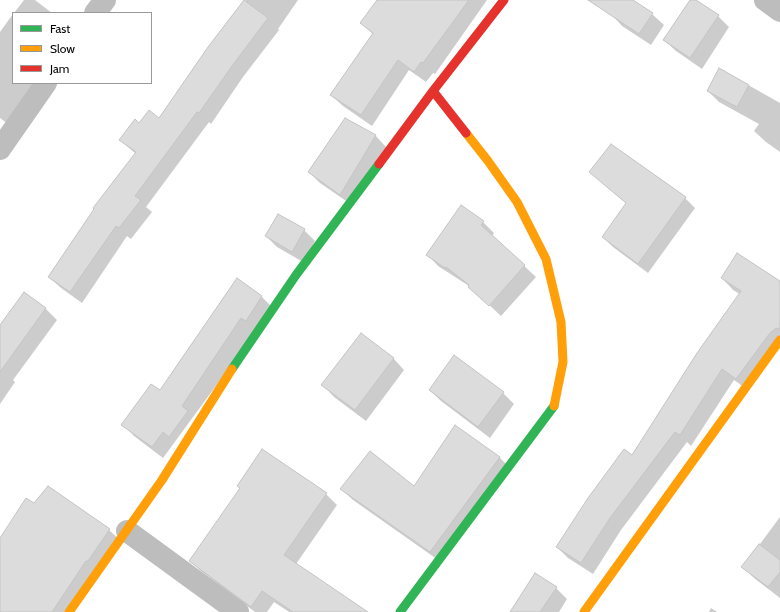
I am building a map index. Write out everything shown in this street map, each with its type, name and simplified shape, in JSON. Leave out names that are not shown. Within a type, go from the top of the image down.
[{"type":"street","points":[[96,12],[105,0]]},
{"type":"street","points":[[69,612],[162,480],[231,370],[292,281],[433,91],[504,0]]},
{"type":"street","points":[[765,0],[780,11]]},
{"type":"street","points":[[0,149],[45,84]]},
{"type":"street","points":[[400,612],[554,406],[563,362],[561,322],[546,260],[517,202],[488,161],[433,91]]},
{"type":"street","points":[[584,612],[780,340]]},
{"type":"street","points":[[127,531],[238,612]]},
{"type":"building","points":[[244,0],[268,18],[199,113],[197,112],[135,196],[141,200],[119,228],[116,226],[70,292],[48,277],[94,209],[93,208],[136,152],[119,140],[135,119],[139,123],[149,110],[159,118],[208,47]]},
{"type":"building","points":[[377,0],[469,0],[423,63],[421,62],[414,72],[398,60],[361,115],[330,95],[373,33],[360,23]]},
{"type":"building","points":[[588,0],[633,0],[653,13],[639,34]]},
{"type":"building","points":[[690,0],[696,0],[719,15],[690,58],[663,40]]},
{"type":"building","points":[[719,68],[749,85],[737,107],[707,91]]},
{"type":"building","points":[[345,118],[376,135],[340,195],[308,172]]},
{"type":"building","points":[[611,144],[686,197],[638,264],[602,237],[626,203],[589,172]]},
{"type":"building","points":[[461,205],[484,221],[481,225],[525,265],[489,306],[468,287],[469,285],[446,267],[445,268],[426,255]]},
{"type":"building","points":[[278,214],[305,229],[292,252],[265,236]]},
{"type":"building","points":[[737,253],[780,281],[780,328],[775,329],[770,333],[736,379],[722,369],[680,435],[675,432],[610,518],[581,563],[556,547],[588,498],[624,449],[632,455],[697,353],[741,291],[721,278]]},
{"type":"building","points":[[237,278],[262,296],[246,321],[241,318],[182,406],[188,411],[169,437],[163,432],[152,447],[121,425],[151,384],[160,390]]},
{"type":"building","points":[[24,292],[46,308],[0,372],[0,325]]},
{"type":"building","points":[[361,333],[394,358],[355,410],[321,385]]},
{"type":"building","points":[[454,355],[504,392],[478,427],[429,390]]},
{"type":"building","points":[[455,425],[500,457],[430,552],[340,489],[370,451],[414,486]]},
{"type":"building","points":[[262,449],[327,493],[284,555],[368,612],[293,612],[262,591],[251,607],[189,561],[240,488],[237,486]]},
{"type":"building","points":[[48,486],[110,529],[88,561],[86,561],[52,612],[0,612],[0,538],[26,498],[34,503]]},
{"type":"building","points":[[759,544],[780,560],[780,572],[768,587],[741,567]]},
{"type":"building","points":[[535,573],[557,587],[540,612],[510,612]]},
{"type":"traffic: fast","points":[[232,369],[296,275],[379,164]]},
{"type":"traffic: fast","points":[[400,612],[554,406]]},
{"type":"traffic: slow","points":[[466,133],[517,202],[546,259],[561,322],[563,362],[554,406]]},
{"type":"traffic: slow","points":[[584,612],[780,340]]},
{"type":"traffic: slow","points":[[69,612],[162,480],[232,369]]},
{"type":"traffic: jam","points":[[379,164],[433,91],[504,0]]},
{"type":"traffic: jam","points":[[433,91],[466,133]]}]
